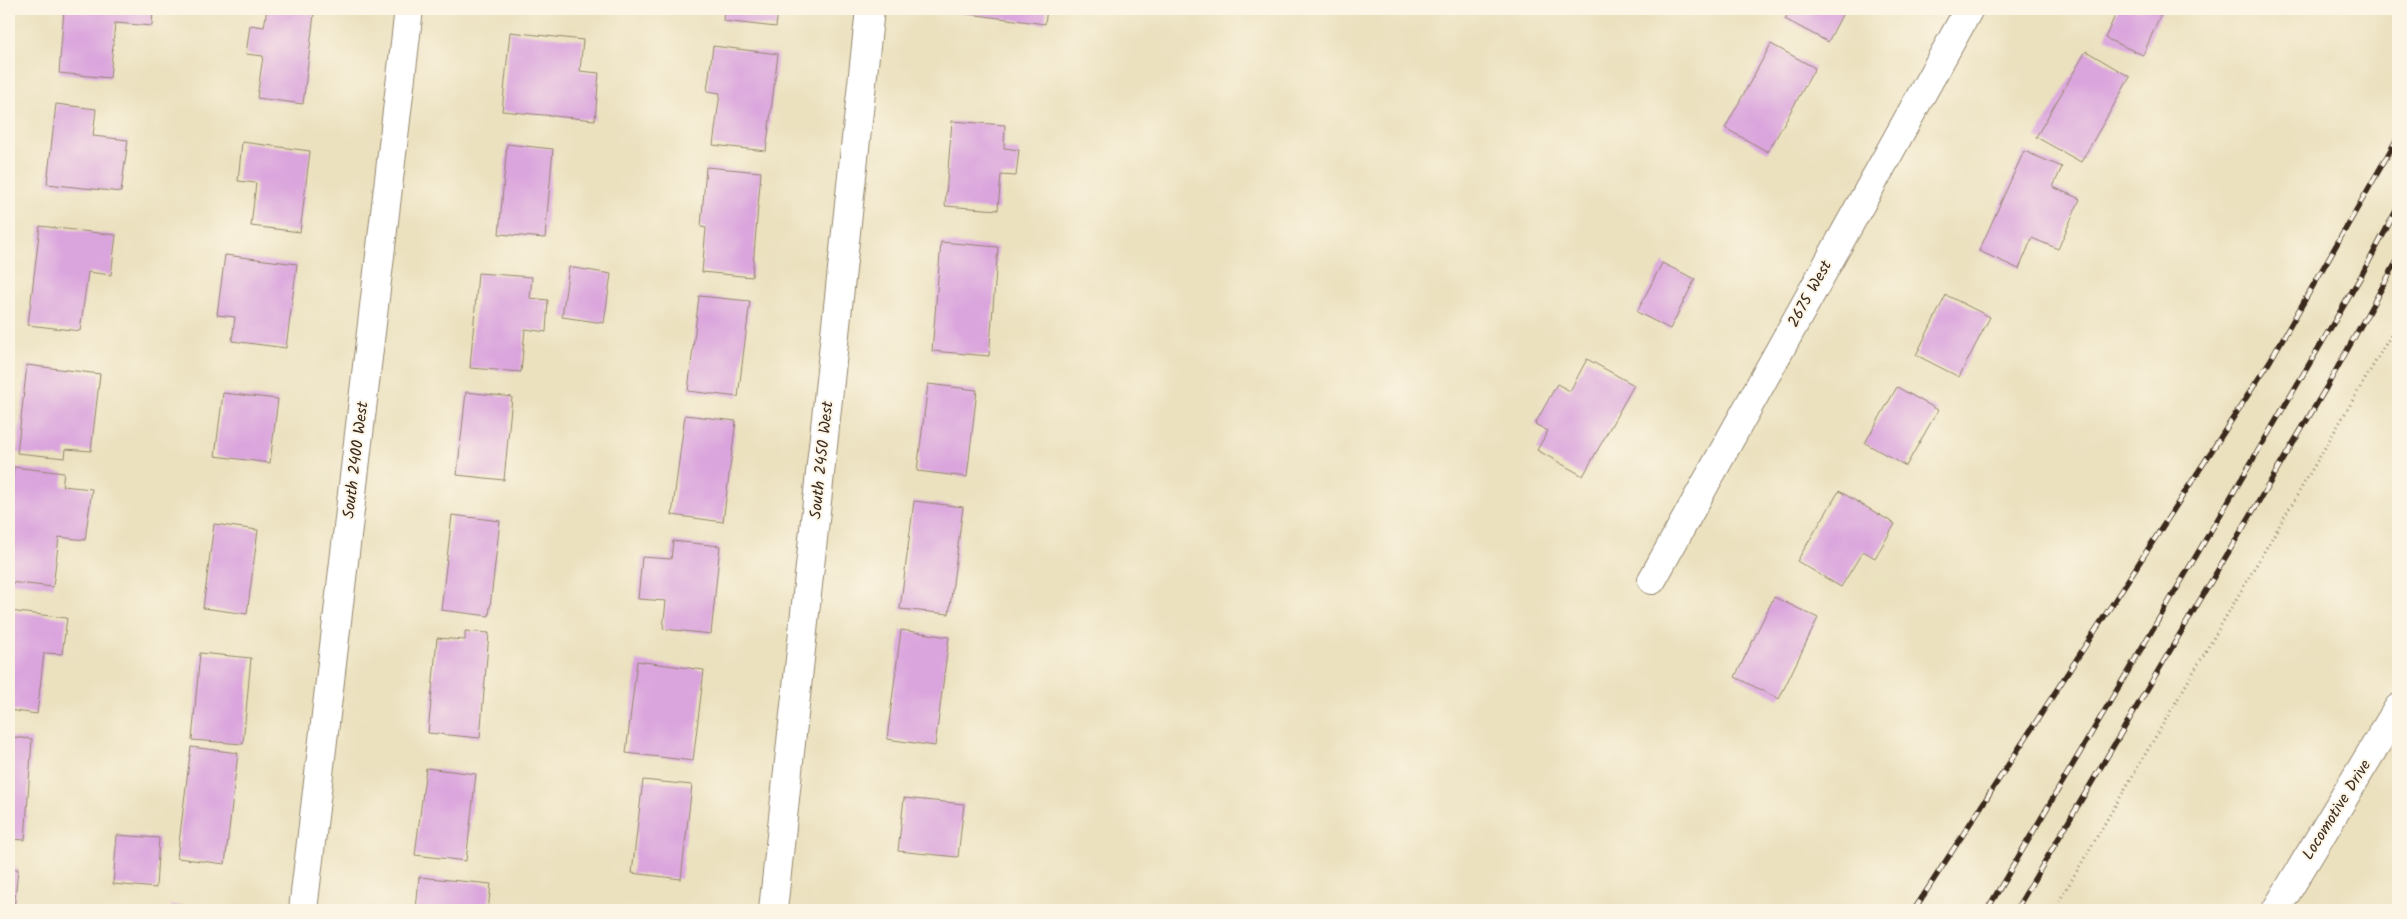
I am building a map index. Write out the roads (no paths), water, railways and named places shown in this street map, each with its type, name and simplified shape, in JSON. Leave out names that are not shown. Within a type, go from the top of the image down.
[{"type":"street","name":"South 2400 West","points":[[303,910],[409,9]]},
{"type":"street","name":"South 2450 West","points":[[773,910],[870,9]]},
{"type":"street","name":"2675 West","points":[[1652,580],[1969,9]]},
{"type":"street","name":"Locomotive Drive","points":[[2276,910],[2398,708]]},
{"type":"railway","points":[[1914,910],[2270,361],[2398,137]]},
{"type":"railway","points":[[1987,910],[2360,278],[2398,207]]},
{"type":"railway","points":[[2016,910],[2326,388],[2398,259]]}]
